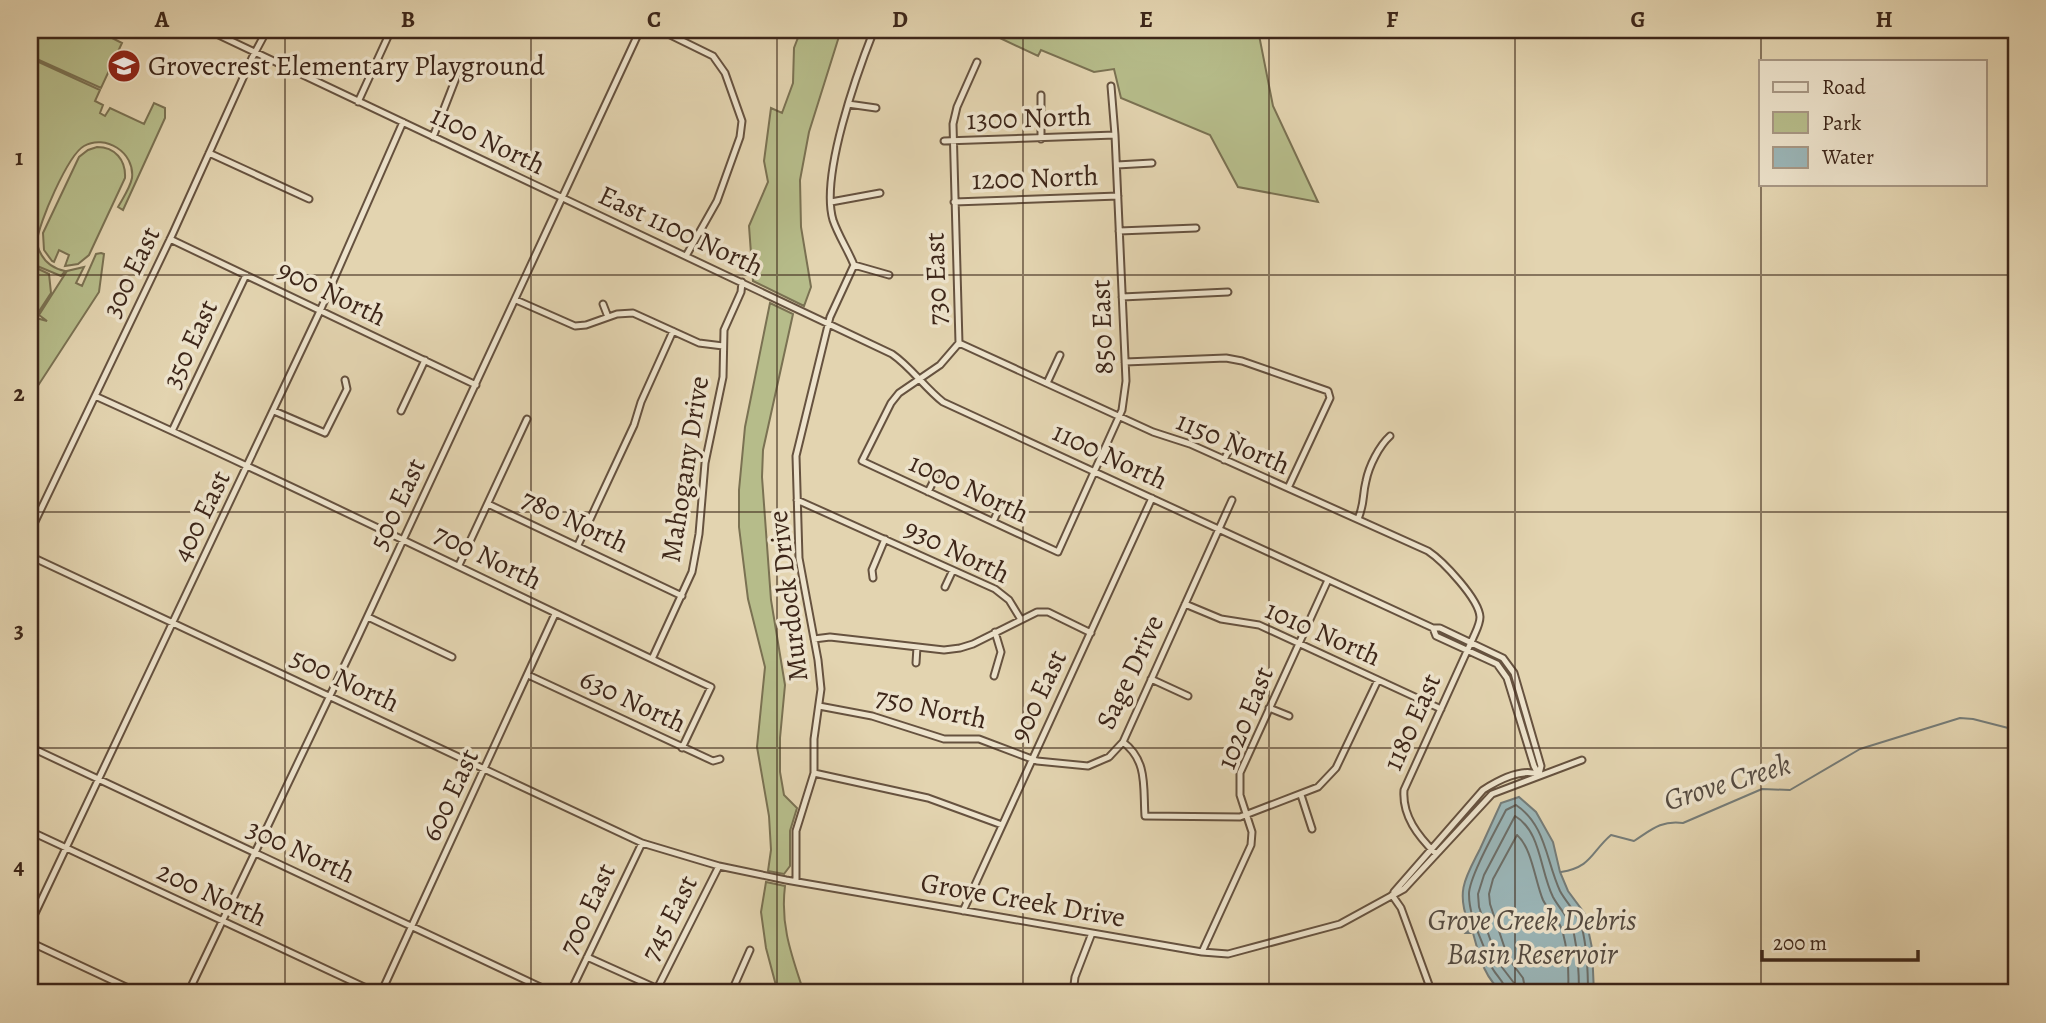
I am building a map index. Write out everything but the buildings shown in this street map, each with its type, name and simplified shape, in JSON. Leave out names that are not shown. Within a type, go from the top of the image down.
[{"type":"street","name":"1100 North","points":[[208,30],[561,198]]},
{"type":"street","name":"300 East","points":[[30,531],[267,30]]},
{"type":"street","points":[[358,102],[391,30]]},
{"type":"street","name":"500 East","points":[[188,993],[368,617],[640,30]]},
{"type":"street","points":[[660,30],[713,56],[725,73],[742,121],[740,137],[717,201],[686,256]]},
{"type":"street","points":[[874,30],[848,104],[831,181],[831,202],[833,220],[854,265],[889,275]]},
{"type":"street","points":[[898,30],[906,34],[913,30]]},
{"type":"street","name":"730 East","points":[[862,461],[891,403],[899,393],[940,365],[959,343],[952,141],[957,107],[977,62]]},
{"type":"street","points":[[433,136],[461,65]]},
{"type":"street","name":"850 East","points":[[1058,552],[1119,417],[1125,396],[1111,86]]},
{"type":"street","points":[[1041,95],[1041,139]]},
{"type":"street","points":[[848,104],[876,108]]},
{"type":"street","name":"400 East","points":[[30,925],[320,312],[403,122]]},
{"type":"street","name":"1300 North","points":[[944,141],[1115,135]]},
{"type":"street","points":[[209,153],[309,199]]},
{"type":"street","points":[[1116,165],[1152,163]]},
{"type":"street","points":[[831,202],[880,193]]},
{"type":"street","name":"1200 North","points":[[954,202],[1118,195]]},
{"type":"street","name":"East 1100 North","points":[[561,198],[784,302]]},
{"type":"street","points":[[1119,231],[1196,228]]},
{"type":"street","name":"900 North","points":[[170,239],[476,385]]},
{"type":"street","name":"Murdock Drive","points":[[796,881],[796,831],[814,773],[814,739],[820,677],[799,558],[796,456],[829,324],[854,265]]},
{"type":"street","name":"350 East","points":[[172,431],[246,275]]},
{"type":"street","name":"Mahogany Drive","points":[[652,659],[692,572],[699,534],[705,463],[723,377],[724,330],[741,292],[742,282]]},
{"type":"street","points":[[1122,298],[1228,292]]},
{"type":"street","points":[[516,300],[571,325],[581,326],[621,313],[634,313],[699,343],[723,346]]},
{"type":"street","name":"1100 North","points":[[784,302],[892,354],[905,363],[943,402],[1433,628],[1440,628],[1503,657],[1514,673],[1541,766],[1539,775]]},
{"type":"street","points":[[603,304],[608,317]]},
{"type":"street","points":[[594,323],[597,333]]},
{"type":"street","points":[[578,545],[634,425],[641,402],[673,331]]},
{"type":"street","name":"1150 North","points":[[959,343],[1119,417],[1224,460],[1428,551],[1438,558],[1475,603]]},
{"type":"street","points":[[1047,383],[1060,355]]},
{"type":"street","points":[[1125,362],[1226,358],[1328,391],[1330,398],[1288,488]]},
{"type":"street","points":[[401,411],[425,360]]},
{"type":"street","points":[[274,411],[325,433],[347,389],[345,380]]},
{"type":"street","name":"700 North","points":[[95,396],[459,565],[555,614],[711,687],[682,748]]},
{"type":"street","points":[[459,565],[527,419]]},
{"type":"street","points":[[1224,460],[1236,435]]},
{"type":"street","points":[[1358,519],[1364,504],[1366,479],[1382,443],[1390,436]]},
{"type":"street","name":"1000 North","points":[[862,461],[1058,552]]},
{"type":"street","points":[[928,492],[936,476]]},
{"type":"street","name":"900 East","points":[[963,911],[1152,498]]},
{"type":"street","name":"930 North","points":[[797,500],[1001,593],[1009,600],[1020,618],[1037,612],[1048,612],[1091,633]]},
{"type":"street","name":"Sage Drive","points":[[1031,760],[1088,766],[1109,757],[1123,742],[1232,500]]},
{"type":"street","name":"780 North","points":[[488,504],[682,596]]},
{"type":"street","points":[[993,522],[1000,506]]},
{"type":"street","points":[[873,578],[872,570],[885,539]]},
{"type":"street","name":"500 North","points":[[30,556],[642,843]]},
{"type":"street","points":[[946,587],[953,570]]},
{"type":"street","name":"1020 East","points":[[1202,952],[1251,845],[1252,831],[1240,795],[1240,774],[1328,580]]},
{"type":"street","name":"1180 East","points":[[1434,852],[1414,828],[1403,800],[1404,790],[1479,625],[1480,616],[1475,603]]},
{"type":"street","name":"1010 North","points":[[1185,604],[1221,619],[1259,625],[1441,709]]},
{"type":"street","name":"600 East","points":[[379,993],[485,770],[555,614]]},
{"type":"street","points":[[368,617],[452,657]]},
{"type":"street","points":[[814,639],[830,637],[944,650],[960,648],[1020,618]]},
{"type":"street","name":"1100 North","points":[[1433,628],[1436,636],[1497,664],[1507,678],[1539,775]]},
{"type":"street","points":[[994,676],[1001,652],[995,632]]},
{"type":"street","points":[[916,663],[917,647]]},
{"type":"street","name":"630 North","points":[[528,675],[682,748],[713,761],[720,759]]},
{"type":"street","points":[[1151,679],[1188,696]]},
{"type":"street","points":[[1123,742],[1134,751],[1142,765],[1145,816],[1229,818],[1247,814],[1301,795],[1318,787],[1330,777],[1378,680]]},
{"type":"street","name":"750 North","points":[[819,706],[872,716],[944,739],[979,739],[1031,760]]},
{"type":"street","points":[[1269,708],[1289,716]]},
{"type":"street","name":"300 North","points":[[30,747],[553,993]]},
{"type":"street","name":"Grove Creek Drive","points":[[642,843],[719,866],[796,881],[1202,952],[1228,954],[1340,924],[1404,889],[1434,852],[1492,794],[1582,760]]},
{"type":"street","points":[[814,773],[928,798],[1002,825]]},
{"type":"street","points":[[1301,795],[1312,829]]},
{"type":"street","name":"200 North","points":[[30,831],[379,993]]},
{"type":"street","name":"700 East","points":[[570,993],[642,843]]},
{"type":"street","name":"745 East","points":[[657,989],[719,866]]},
{"type":"street","points":[[1392,895],[1401,908],[1432,993]]},
{"type":"street","points":[[1073,993],[1075,977],[1092,933]]},
{"type":"street","points":[[30,942],[139,993]]},
{"type":"street","points":[[731,993],[750,950]]},
{"type":"street","points":[[587,957],[667,993]]},
{"type":"green space","points":[[30,30],[111,30],[108,36],[122,43],[101,88],[30,56]]},
{"type":"green space","points":[[801,30],[841,30],[809,132],[800,180],[801,227],[811,287],[804,306],[753,281],[749,226],[768,182],[764,161],[771,108],[782,113],[793,83],[794,48]]},
{"type":"green space","points":[[983,30],[1258,30],[1273,106],[1318,202],[1238,187],[1210,135],[1121,98],[1114,69],[1094,72],[1041,50],[1038,56]]},
{"type":"green space","points":[[30,58],[100,90],[95,101],[103,105],[100,113],[105,116],[110,108],[144,124],[154,103],[165,108],[165,118],[123,210],[118,207],[132,178],[129,160],[124,153],[109,144],[92,143],[77,152],[70,162],[48,206],[37,242],[30,243]]},
{"type":"green space","points":[[97,147],[109,149],[118,156],[124,166],[125,178],[89,255],[78,264],[65,266],[69,255],[59,250],[54,262],[52,261],[44,250],[43,233],[79,157]]},
{"type":"green space","points":[[37,244],[47,262],[65,271],[61,276],[30,263],[30,245]]},
{"type":"green space","points":[[96,254],[104,254],[99,292],[30,398],[30,328],[36,318],[47,321],[39,315],[67,271],[84,267],[76,283],[82,286]]},
{"type":"green space","points":[[30,265],[49,274],[51,293],[30,325]]},
{"type":"green space","points":[[770,303],[793,314],[763,450],[762,477],[771,600],[785,685],[780,772],[784,795],[797,808],[790,831],[790,866],[784,874],[768,871],[771,850],[769,816],[757,747],[765,667],[748,599],[739,527],[739,490],[745,427]]},
{"type":"green space","points":[[766,882],[785,886],[786,928],[804,993],[778,993],[766,948],[761,912]]},
{"type":"water","name":"Grove Creek Debris Basin Reservoir","points":[[1519,797],[1536,812],[1553,842],[1568,891],[1585,914],[1592,948],[1594,993],[1504,993],[1487,974],[1473,933],[1466,933],[1470,929],[1464,929],[1469,925],[1463,925],[1468,922],[1463,901],[1467,876],[1501,803]]},
{"type":"waterway","name":"Grove Creek","points":[[1561,872],[1585,863],[1611,835],[1634,841],[1657,827],[1668,823],[1683,823],[1762,789],[1790,790],[1860,749],[1960,718],[2016,730]]},
{"type":"place","name":"Grovecrest Elementary Playground","points":[[124,66]]}]
